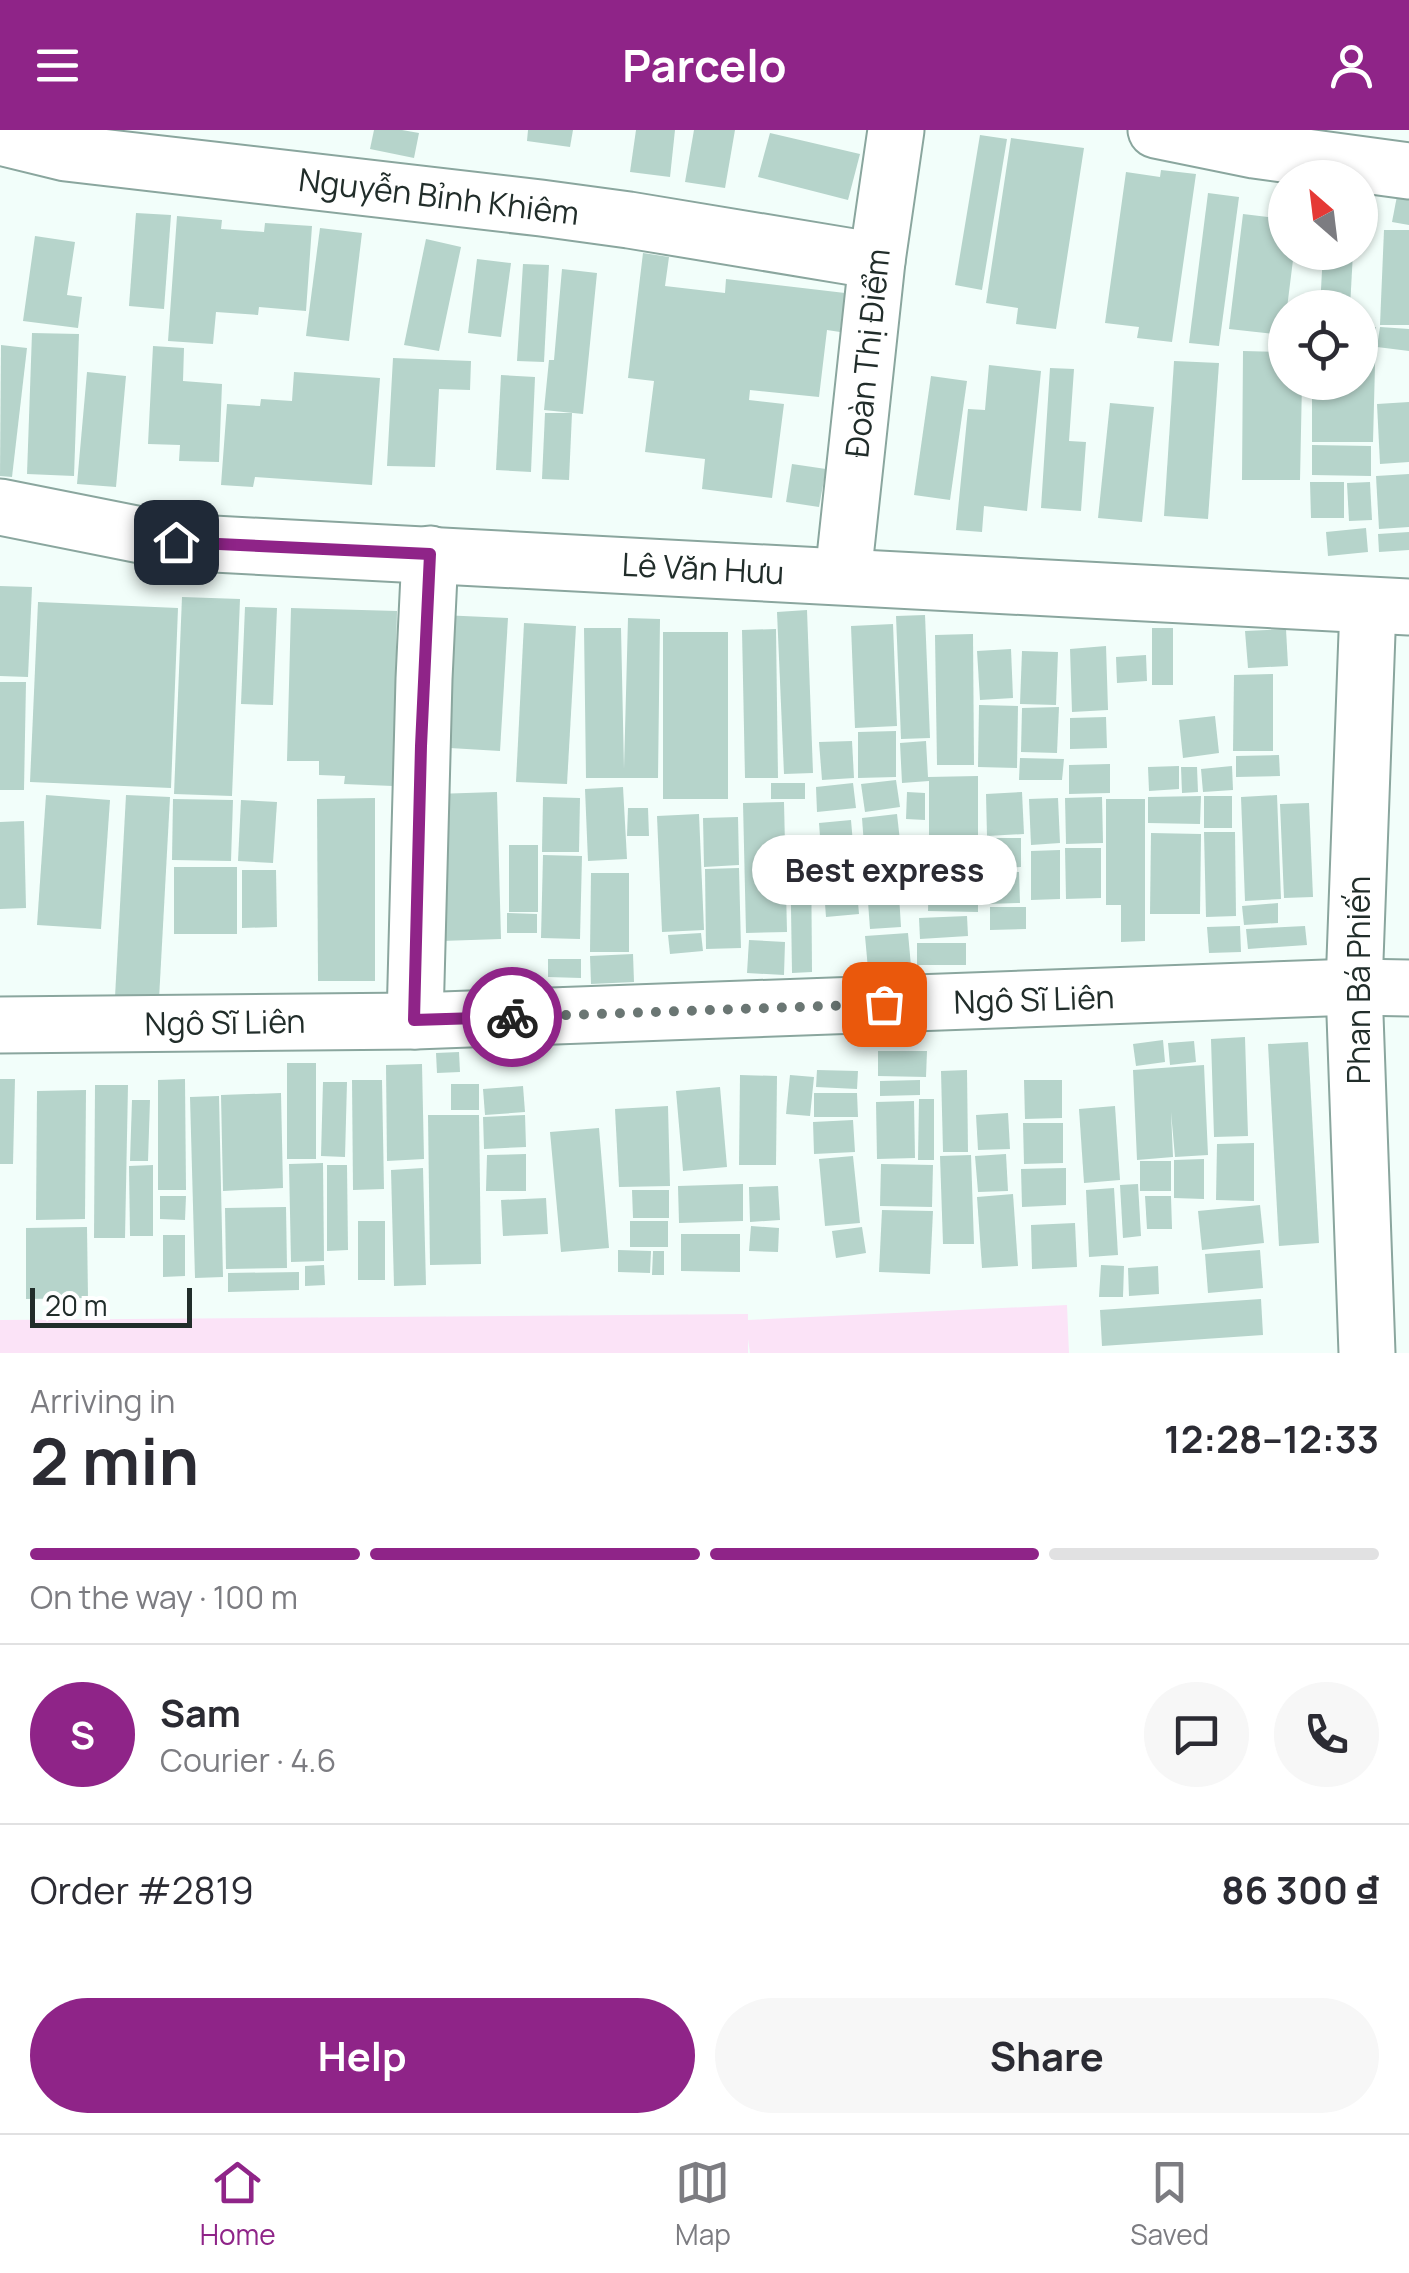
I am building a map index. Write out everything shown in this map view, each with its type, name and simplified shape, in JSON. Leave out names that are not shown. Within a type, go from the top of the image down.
[{"type":"street","name":"Đoàn Thị Điểm","points":[[842,576],[877,261],[896,130]]},
{"type":"street","points":[[1156,130],[1254,150],[1409,171]]},
{"type":"street","name":"Nguyễn Bỉnh Khiêm","points":[[0,137],[66,153],[542,208],[877,261]]},
{"type":"street","name":"Lê Văn Hưu","points":[[0,507],[176,542],[1389,607]]},
{"type":"street","points":[[414,1020],[430,554]]},
{"type":"street","name":"Phan Bá Phiến","points":[[1367,1353],[1354,988],[1389,607]]},
{"type":"street","name":"Ngô Sĩ Liên","points":[[0,1025],[414,1020],[1409,988]]},
{"type":"shaded area","points":[[1067,1305],[1069,1353],[750,1353],[748,1339],[748,1353],[0,1353],[0,1320],[748,1314],[748,1320]]},
{"type":"building","points":[[374,130],[419,133],[414,158],[370,149]]},
{"type":"building","points":[[528,130],[573,130],[570,147],[527,141]]},
{"type":"building","points":[[636,130],[675,130],[670,177],[630,172]]},
{"type":"building","points":[[694,130],[735,130],[725,188],[685,182]]},
{"type":"building","points":[[770,133],[860,154],[848,200],[758,177]]},
{"type":"building","points":[[980,135],[1007,139],[982,290],[955,285]]},
{"type":"building","points":[[1011,138],[1084,148],[1056,329],[1016,324],[1018,308],[986,303]]},
{"type":"building","points":[[1161,170],[1196,174],[1172,342],[1137,338],[1139,327],[1105,323],[1126,172],[1160,177]]},
{"type":"building","points":[[1208,193],[1239,197],[1219,346],[1189,343]]},
{"type":"building","points":[[1397,196],[1409,198],[1409,225],[1392,222]]},
{"type":"building","points":[[136,213],[171,215],[164,309],[129,306]]},
{"type":"building","points":[[1243,214],[1268,217],[1268,270],[1292,270],[1289,290],[1268,290],[1268,333],[1229,329]]},
{"type":"building","points":[[177,216],[222,220],[221,229],[264,232],[265,223],[312,226],[306,311],[259,307],[258,315],[216,312],[213,344],[168,341]]},
{"type":"building","points":[[320,228],[362,233],[349,341],[306,336]]},
{"type":"building","points":[[1384,230],[1409,230],[1409,325],[1380,325]]},
{"type":"building","points":[[35,236],[75,242],[67,295],[82,297],[78,328],[23,321]]},
{"type":"building","points":[[426,239],[461,247],[439,351],[404,345]]},
{"type":"building","points":[[643,253],[669,257],[665,286],[725,293],[726,279],[845,293],[840,332],[827,330],[819,397],[750,390],[749,400],[784,404],[772,498],[702,489],[705,459],[645,452],[654,381],[628,378]]},
{"type":"building","points":[[477,259],[511,263],[501,337],[468,333]]},
{"type":"building","points":[[523,264],[549,265],[544,362],[517,361]]},
{"type":"building","points":[[562,269],[597,273],[583,414],[544,410],[549,360],[554,360]]},
{"type":"building","points":[[1322,270],[1352,270],[1351,290],[1321,290]]},
{"type":"building","points":[[1380,327],[1409,329],[1409,351],[1378,347]]},
{"type":"building","points":[[32,333],[79,334],[74,476],[27,474]]},
{"type":"building","points":[[1,345],[27,348],[12,477],[0,476]]},
{"type":"building","points":[[153,346],[184,348],[183,381],[222,384],[219,462],[179,461],[180,445],[148,444]]},
{"type":"building","points":[[1243,351],[1268,352],[1268,400],[1302,400],[1300,480],[1242,480]]},
{"type":"building","points":[[393,358],[471,361],[470,390],[439,389],[435,467],[387,466]]},
{"type":"building","points":[[1174,361],[1219,363],[1208,519],[1164,516]]},
{"type":"building","points":[[989,365],[1041,371],[1027,511],[984,506],[982,532],[956,530],[968,409],[985,410]]},
{"type":"building","points":[[1050,368],[1074,369],[1069,441],[1086,442],[1081,511],[1041,508]]},
{"type":"building","points":[[87,372],[126,376],[116,487],[77,484]]},
{"type":"building","points":[[294,372],[380,378],[372,485],[255,477],[253,487],[221,485],[227,404],[260,406],[261,399],[292,401]]},
{"type":"building","points":[[501,375],[535,377],[531,472],[496,470]]},
{"type":"building","points":[[931,376],[967,381],[950,500],[914,495]]},
{"type":"building","points":[[1312,400],[1374,400],[1373,442],[1312,442]]},
{"type":"building","points":[[1409,402],[1409,462],[1380,464],[1377,404]]},
{"type":"building","points":[[1110,403],[1154,407],[1142,522],[1098,518]]},
{"type":"building","points":[[545,413],[572,413],[569,480],[542,479]]},
{"type":"building","points":[[1312,445],[1371,446],[1371,476],[1312,475]]},
{"type":"building","points":[[792,464],[826,469],[819,507],[786,502]]},
{"type":"building","points":[[1409,474],[1409,527],[1379,529],[1376,476]]},
{"type":"building","points":[[1310,482],[1344,482],[1344,518],[1311,518]]},
{"type":"building","points":[[1370,482],[1372,520],[1349,521],[1347,483]]},
{"type":"building","points":[[1366,528],[1368,552],[1328,556],[1326,532]]},
{"type":"building","points":[[1409,532],[1409,550],[1379,552],[1378,534]]},
{"type":"building","points":[[0,586],[32,587],[28,677],[0,676]]},
{"type":"building","points":[[182,597],[240,599],[232,796],[174,794]]},
{"type":"building","points":[[38,602],[178,608],[171,788],[30,782]]},
{"type":"building","points":[[245,607],[277,608],[273,705],[241,704]]},
{"type":"building","points":[[291,608],[397,611],[393,786],[344,784],[345,776],[319,775],[319,761],[287,761]]},
{"type":"building","points":[[807,610],[813,773],[784,774],[777,612]]},
{"type":"building","points":[[441,615],[508,618],[500,751],[433,747]]},
{"type":"building","points":[[925,615],[930,738],[901,739],[896,616]]},
{"type":"building","points":[[628,618],[660,619],[658,778],[586,778],[584,628],[621,628],[624,769]]},
{"type":"building","points":[[524,623],[576,626],[567,784],[516,782]]},
{"type":"building","points":[[893,624],[897,726],[855,728],[851,626]]},
{"type":"building","points":[[1152,628],[1173,628],[1173,685],[1152,685]]},
{"type":"building","points":[[776,629],[778,778],[745,778],[742,630]]},
{"type":"building","points":[[1286,629],[1288,666],[1248,668],[1245,631]]},
{"type":"building","points":[[663,632],[728,632],[728,799],[663,799]]},
{"type":"building","points":[[973,634],[974,765],[937,765],[935,635]]},
{"type":"building","points":[[1106,646],[1108,710],[1072,712],[1070,649]]},
{"type":"building","points":[[1011,649],[1013,698],[980,700],[977,651]]},
{"type":"building","points":[[1022,651],[1058,652],[1056,705],[1020,704]]},
{"type":"building","points":[[1146,655],[1147,681],[1117,683],[1116,657]]},
{"type":"building","points":[[1273,674],[1273,751],[1233,751],[1234,675]]},
{"type":"building","points":[[0,682],[26,682],[24,790],[0,790]]},
{"type":"building","points":[[979,705],[1018,706],[1017,768],[978,767]]},
{"type":"building","points":[[1059,707],[1057,753],[1021,752],[1022,708]]},
{"type":"building","points":[[1215,716],[1219,753],[1183,758],[1179,720]]},
{"type":"building","points":[[1106,717],[1107,748],[1070,749],[1070,718]]},
{"type":"building","points":[[896,731],[896,777],[858,778],[858,732]]},
{"type":"building","points":[[852,741],[854,778],[822,780],[819,742]]},
{"type":"building","points":[[926,741],[928,777],[978,776],[978,865],[929,865],[929,781],[902,783],[900,743]]},
{"type":"building","points":[[1279,755],[1280,776],[1236,777],[1236,756]]},
{"type":"building","points":[[1020,758],[1064,759],[1062,780],[1019,780]]},
{"type":"building","points":[[1110,764],[1110,793],[1069,794],[1069,765]]},
{"type":"building","points":[[1179,766],[1179,789],[1149,791],[1148,767]]},
{"type":"building","points":[[1232,766],[1233,790],[1203,792],[1201,769]]},
{"type":"building","points":[[1181,767],[1197,767],[1198,792],[1182,793]]},
{"type":"building","points":[[896,780],[900,807],[865,812],[861,784]]},
{"type":"building","points":[[771,783],[805,783],[805,799],[771,799]]},
{"type":"building","points":[[853,783],[856,808],[817,812],[816,787]]},
{"type":"building","points":[[623,787],[627,859],[588,861],[585,789]]},
{"type":"building","points":[[497,792],[501,939],[441,941],[435,794]]},
{"type":"building","points":[[907,792],[925,793],[925,820],[906,819]]},
{"type":"building","points":[[1022,792],[1024,834],[987,836],[986,794]]},
{"type":"building","points":[[46,795],[110,800],[101,929],[37,925]]},
{"type":"building","points":[[126,795],[170,797],[159,999],[115,997]]},
{"type":"building","points":[[1277,795],[1281,899],[1245,901],[1241,797]]},
{"type":"building","points":[[1201,796],[1200,824],[1148,823],[1148,797]]},
{"type":"building","points":[[1204,796],[1232,796],[1232,828],[1204,828]]},
{"type":"building","points":[[543,797],[580,798],[579,852],[542,852]]},
{"type":"building","points":[[1102,797],[1103,843],[1066,844],[1065,798]]},
{"type":"building","points":[[375,798],[375,981],[318,981],[317,799]]},
{"type":"building","points":[[1058,798],[1060,843],[1031,845],[1029,799]]},
{"type":"building","points":[[173,799],[233,800],[231,861],[172,860]]},
{"type":"building","points":[[1106,799],[1145,799],[1145,941],[1121,942],[1121,905],[1106,905]]},
{"type":"building","points":[[241,800],[277,802],[273,863],[238,861]]},
{"type":"building","points":[[784,802],[787,932],[746,933],[743,803]]},
{"type":"building","points":[[1309,803],[1313,897],[1284,898],[1280,804]]},
{"type":"building","points":[[628,808],[648,808],[649,836],[627,836]]},
{"type":"building","points":[[699,814],[704,930],[662,932],[657,816]]},
{"type":"building","points":[[897,814],[900,841],[864,845],[862,818]]},
{"type":"building","points":[[738,817],[739,865],[704,867],[703,818]]},
{"type":"building","points":[[851,820],[859,914],[826,917],[819,823]]},
{"type":"building","points":[[24,821],[26,908],[0,909],[0,822]]},
{"type":"building","points":[[1204,832],[1235,832],[1236,916],[1206,917]]},
{"type":"building","points":[[1151,833],[1201,834],[1200,914],[1150,914]]},
{"type":"building","points":[[987,838],[1021,838],[1021,867],[988,868]]},
{"type":"building","points":[[790,843],[811,843],[812,972],[792,973]]},
{"type":"building","points":[[903,844],[925,844],[926,884],[905,885]]},
{"type":"building","points":[[509,845],[538,845],[538,912],[509,912]]},
{"type":"building","points":[[896,846],[901,927],[870,929],[864,848]]},
{"type":"building","points":[[1065,848],[1101,848],[1101,898],[1066,899]]},
{"type":"building","points":[[1060,850],[1060,899],[1031,900],[1031,851]]},
{"type":"building","points":[[543,855],[582,856],[580,939],[541,938]]},
{"type":"building","points":[[174,867],[237,867],[237,934],[174,934]]},
{"type":"building","points":[[739,868],[741,948],[706,949],[705,869]]},
{"type":"building","points":[[242,870],[276,870],[277,927],[242,928]]},
{"type":"building","points":[[929,870],[978,870],[978,912],[928,911]]},
{"type":"building","points":[[987,872],[1019,872],[1020,903],[987,904]]},
{"type":"building","points":[[591,873],[629,873],[629,952],[590,952]]},
{"type":"building","points":[[1278,903],[1278,923],[1244,925],[1242,906]]},
{"type":"building","points":[[990,907],[1026,907],[1026,929],[990,930]]},
{"type":"building","points":[[507,913],[537,914],[537,933],[507,933]]},
{"type":"building","points":[[967,916],[968,936],[920,939],[919,918]]},
{"type":"building","points":[[1240,926],[1241,952],[1209,953],[1207,927]]},
{"type":"building","points":[[1305,926],[1307,945],[1248,949],[1246,929]]},
{"type":"building","points":[[701,933],[703,951],[670,954],[668,935]]},
{"type":"building","points":[[908,933],[911,966],[868,969],[865,936]]},
{"type":"building","points":[[749,940],[785,942],[784,975],[747,973]]},
{"type":"building","points":[[917,943],[966,943],[966,965],[917,965]]},
{"type":"building","points":[[633,954],[634,982],[591,984],[590,956]]},
{"type":"building","points":[[548,959],[581,959],[581,978],[548,977]]},
{"type":"building","points":[[1245,1037],[1248,1136],[1214,1137],[1211,1039]]},
{"type":"building","points":[[1163,1040],[1165,1062],[1136,1066],[1133,1044]]},
{"type":"building","points":[[1194,1041],[1196,1062],[1170,1065],[1168,1043]]},
{"type":"building","points":[[1308,1042],[1319,1243],[1279,1246],[1268,1044]]},
{"type":"building","points":[[878,1051],[927,1051],[926,1077],[878,1076]]},
{"type":"building","points":[[459,1052],[460,1072],[437,1073],[436,1053]]},
{"type":"building","points":[[287,1063],[316,1063],[316,1159],[287,1159]]},
{"type":"building","points":[[422,1064],[424,1159],[387,1161],[386,1065]]},
{"type":"building","points":[[1204,1065],[1208,1155],[1175,1157],[1171,1112],[1173,1157],[1137,1160],[1133,1070]]},
{"type":"building","points":[[817,1070],[858,1071],[857,1089],[816,1087]]},
{"type":"building","points":[[967,1070],[968,1152],[943,1152],[941,1071]]},
{"type":"building","points":[[740,1075],[777,1076],[776,1165],[739,1165]]},
{"type":"building","points":[[790,1075],[814,1077],[810,1116],[786,1114]]},
{"type":"building","points":[[0,1079],[15,1079],[13,1164],[0,1164]]},
{"type":"building","points":[[185,1079],[186,1190],[158,1190],[158,1080]]},
{"type":"building","points":[[352,1080],[382,1080],[384,1189],[353,1190]]},
{"type":"building","points":[[920,1080],[920,1095],[880,1096],[880,1081]]},
{"type":"building","points":[[1024,1080],[1062,1080],[1062,1118],[1025,1119]]},
{"type":"building","points":[[323,1082],[347,1082],[345,1157],[321,1156]]},
{"type":"building","points":[[451,1084],[479,1084],[479,1110],[451,1110]]},
{"type":"building","points":[[95,1085],[128,1085],[125,1238],[94,1238]]},
{"type":"building","points":[[523,1086],[525,1112],[485,1115],[483,1089]]},
{"type":"building","points":[[720,1087],[727,1167],[683,1171],[676,1091]]},
{"type":"building","points":[[86,1090],[85,1219],[36,1220],[37,1091]]},
{"type":"building","points":[[281,1093],[283,1188],[223,1191],[221,1095]]},
{"type":"building","points":[[814,1093],[857,1093],[858,1117],[814,1117]]},
{"type":"building","points":[[219,1096],[223,1277],[195,1278],[190,1097]]},
{"type":"building","points":[[919,1099],[934,1099],[934,1160],[918,1160]]},
{"type":"building","points":[[132,1100],[150,1100],[148,1161],[130,1161]]},
{"type":"building","points":[[914,1101],[915,1158],[877,1159],[876,1102]]},
{"type":"building","points":[[668,1106],[670,1186],[619,1187],[615,1109]]},
{"type":"building","points":[[1115,1106],[1120,1180],[1084,1183],[1079,1109]]},
{"type":"building","points":[[1008,1113],[1010,1149],[978,1150],[976,1115]]},
{"type":"building","points":[[428,1115],[479,1115],[481,1264],[430,1265]]},
{"type":"building","points":[[525,1115],[526,1147],[484,1149],[483,1117]]},
{"type":"building","points":[[853,1120],[855,1152],[814,1154],[813,1122]]},
{"type":"building","points":[[1023,1123],[1063,1123],[1063,1163],[1024,1164]]},
{"type":"building","points":[[599,1128],[609,1248],[561,1252],[550,1132]]},
{"type":"building","points":[[1254,1143],[1254,1201],[1216,1200],[1217,1144]]},
{"type":"building","points":[[526,1154],[526,1191],[486,1191],[487,1155]]},
{"type":"building","points":[[1006,1154],[1008,1191],[978,1192],[975,1156]]},
{"type":"building","points":[[971,1155],[974,1244],[943,1244],[940,1156]]},
{"type":"building","points":[[853,1156],[860,1223],[825,1226],[819,1159]]},
{"type":"building","points":[[1204,1159],[1204,1199],[1174,1198],[1174,1160]]},
{"type":"building","points":[[1140,1161],[1171,1161],[1171,1191],[1140,1191]]},
{"type":"building","points":[[323,1163],[324,1261],[291,1262],[289,1164]]},
{"type":"building","points":[[881,1164],[933,1165],[932,1207],[880,1206]]},
{"type":"building","points":[[153,1165],[153,1236],[130,1236],[129,1166]]},
{"type":"building","points":[[327,1165],[347,1165],[348,1250],[327,1251]]},
{"type":"building","points":[[423,1168],[426,1285],[394,1286],[391,1170]]},
{"type":"building","points":[[1066,1168],[1066,1205],[1022,1207],[1021,1169]]},
{"type":"building","points":[[743,1184],[743,1221],[679,1223],[678,1186]]},
{"type":"building","points":[[1138,1184],[1141,1236],[1123,1238],[1120,1185]]},
{"type":"building","points":[[778,1186],[780,1220],[750,1222],[749,1187]]},
{"type":"building","points":[[1114,1188],[1118,1255],[1089,1257],[1086,1190]]},
{"type":"building","points":[[632,1190],[669,1190],[669,1218],[633,1218]]},
{"type":"building","points":[[1013,1194],[1018,1266],[982,1268],[977,1197]]},
{"type":"building","points":[[160,1196],[186,1196],[185,1220],[160,1219]]},
{"type":"building","points":[[1145,1196],[1171,1196],[1172,1229],[1147,1229]]},
{"type":"building","points":[[546,1198],[548,1234],[503,1236],[501,1200]]},
{"type":"building","points":[[1260,1205],[1264,1243],[1202,1250],[1198,1211]]},
{"type":"building","points":[[286,1207],[287,1268],[226,1269],[225,1208]]},
{"type":"building","points":[[882,1210],[933,1211],[930,1274],[879,1272]]},
{"type":"building","points":[[358,1221],[385,1221],[385,1280],[358,1280]]},
{"type":"building","points":[[630,1221],[668,1221],[668,1247],[630,1247]]},
{"type":"building","points":[[1075,1223],[1077,1267],[1032,1269],[1031,1225]]},
{"type":"building","points":[[751,1226],[779,1228],[778,1252],[749,1251]]},
{"type":"building","points":[[87,1227],[88,1298],[26,1299],[26,1228]]},
{"type":"building","points":[[862,1227],[866,1253],[836,1258],[832,1231]]},
{"type":"building","points":[[681,1234],[740,1234],[740,1272],[681,1271]]},
{"type":"building","points":[[163,1235],[185,1235],[185,1276],[163,1277]]},
{"type":"building","points":[[618,1250],[651,1251],[650,1273],[618,1272]]},
{"type":"building","points":[[1260,1250],[1263,1288],[1208,1293],[1205,1254]]},
{"type":"building","points":[[653,1251],[664,1251],[664,1275],[652,1275]]},
{"type":"building","points":[[324,1265],[325,1285],[305,1286],[305,1266]]},
{"type":"building","points":[[1101,1265],[1124,1266],[1123,1297],[1099,1297]]},
{"type":"building","points":[[1158,1266],[1159,1294],[1129,1296],[1128,1268]]},
{"type":"building","points":[[299,1272],[299,1290],[228,1292],[228,1273]]},
{"type":"building","points":[[1261,1299],[1263,1335],[1102,1346],[1100,1310]]},
{"type":"way so far","points":[[512,1017],[884,1004]]},
{"type":"place","name":"Best express","points":[[884,1004]]},
{"type":"route","points":[[176,542],[430,554],[414,1020],[512,1017]]}]
